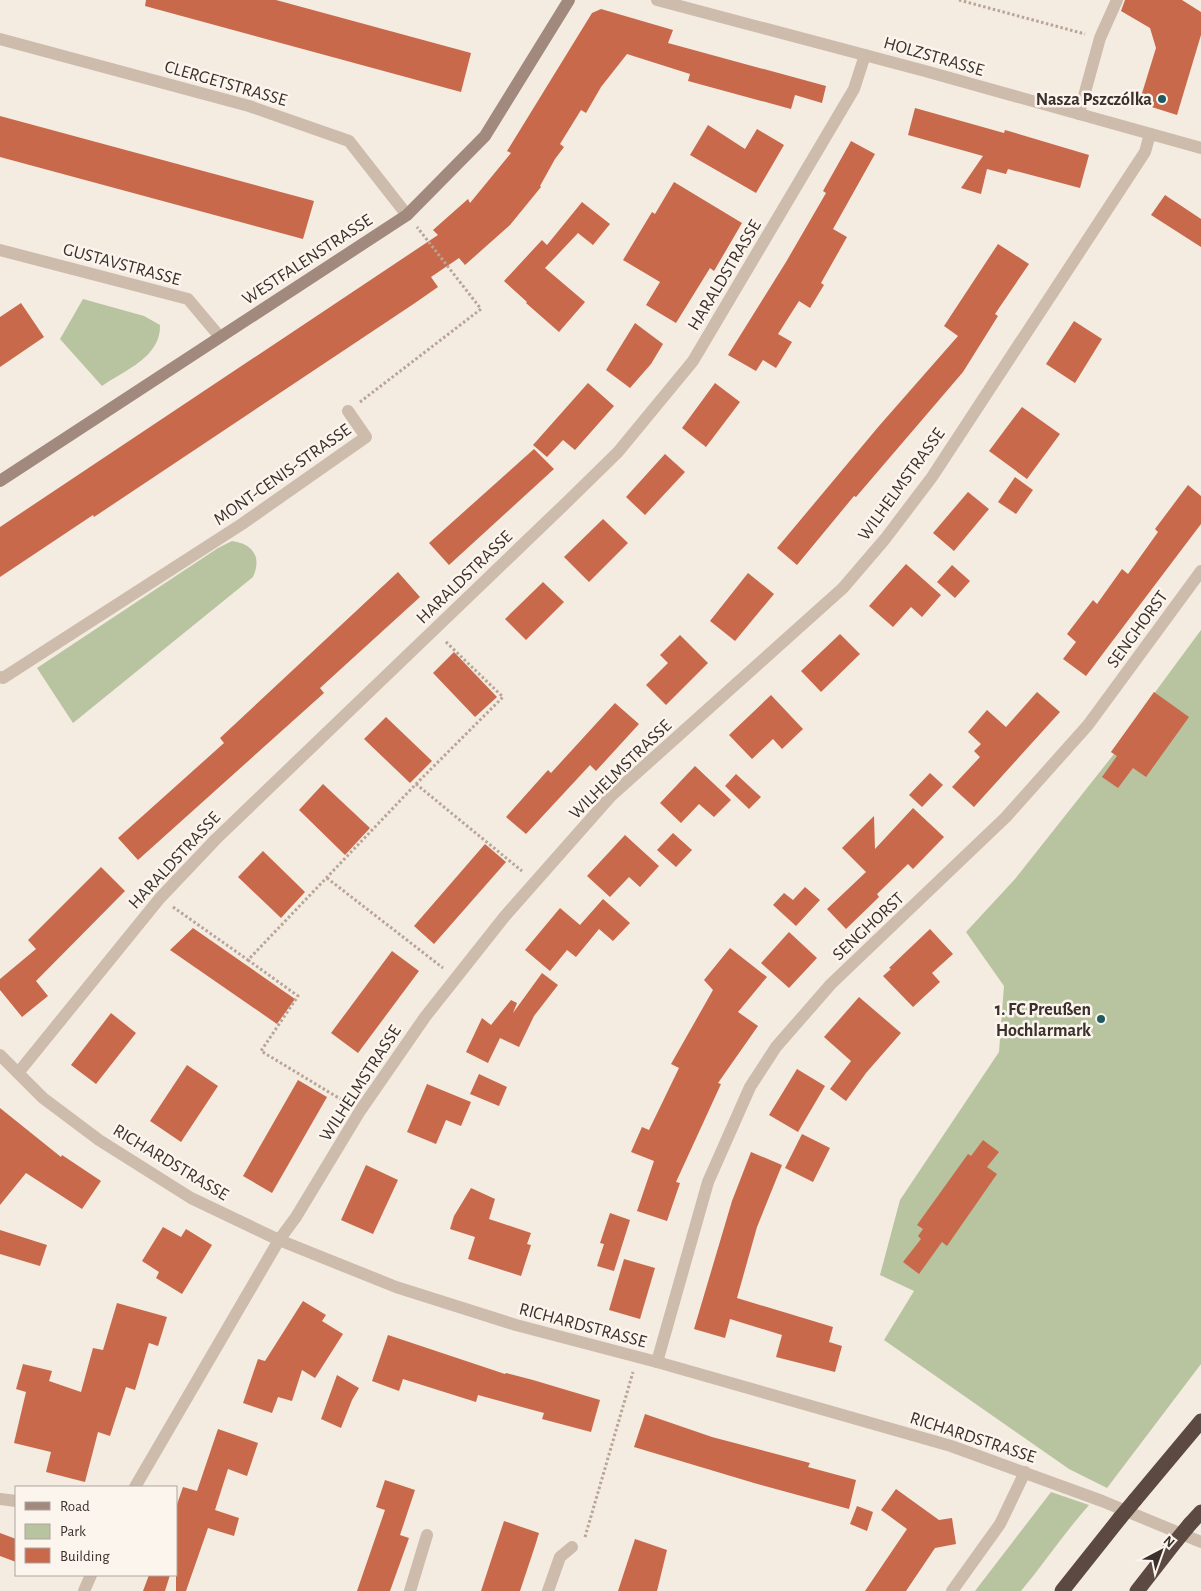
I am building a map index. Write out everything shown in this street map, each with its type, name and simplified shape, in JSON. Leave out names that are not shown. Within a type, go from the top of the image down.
[{"type":"highway","points":[[1062,1591],[1201,1421]]},
{"type":"highway","points":[[1137,1591],[1201,1512]]},
{"type":"street","name":"WESTFALENSTRASSE","points":[[0,481],[407,215],[485,136],[569,0]]},
{"type":"street","name":"HOLZSTRASSE","points":[[657,0],[865,55],[1201,148]]},
{"type":"street","points":[[1079,114],[1100,38],[1117,0]]},
{"type":"street","name":"CLERGETSTRASSE","points":[[0,39],[249,106],[349,141],[407,215]]},
{"type":"street","name":"HARALDSTRASSE","points":[[18,1073],[160,898],[216,839],[618,452],[692,361],[854,89],[865,55]]},
{"type":"street","name":"WILHELMSTRASSE","points":[[136,1486],[279,1240],[296,1217],[360,1111],[455,977],[611,796],[843,588],[885,539],[932,477],[1145,152],[1150,134]]},
{"type":"street","name":"GUSTAVSTRASSE","points":[[0,250],[188,299],[220,337]]},
{"type":"street","name":"MONT-CENIS-STRASSE","points":[[0,677],[3,678],[242,524],[366,437],[348,411]]},
{"type":"street","name":"SENGHORST","points":[[657,1362],[708,1182],[750,1087],[776,1047],[831,984],[913,908],[1012,810],[1088,724],[1201,571]]},
{"type":"street","name":"RICHARDSTRASSE","points":[[0,1054],[43,1098],[108,1145],[191,1198],[279,1240],[396,1287],[516,1325],[657,1362],[951,1446],[1025,1472],[1201,1542]]},
{"type":"street","points":[[952,1591],[1000,1524],[1025,1472]]},
{"type":"street","points":[[0,1499],[15,1501]]},
{"type":"street","points":[[410,1591],[426,1535]]},
{"type":"street","points":[[548,1591],[560,1557],[572,1547]]},
{"type":"street","points":[[84,1591],[92,1576]]},
{"type":"path","points":[[959,0],[1100,38]]},
{"type":"path","name":"MONT-CENIS-STRASSE","points":[[348,411],[481,309],[407,215]]},
{"type":"path","points":[[248,960],[416,784],[503,697],[434,630]]},
{"type":"path","points":[[416,784],[535,882]]},
{"type":"path","points":[[327,878],[455,977]]},
{"type":"path","points":[[160,898],[298,996],[261,1051],[360,1111]]},
{"type":"path","points":[[572,1547],[585,1537],[638,1357]]},
{"type":"green space","points":[[83,299],[144,316],[160,325],[159,336],[155,346],[148,354],[140,362],[102,386],[60,339]]},
{"type":"green space","points":[[232,541],[245,545],[254,553],[256,570],[253,577],[73,723],[37,668],[218,548]]},
{"type":"green space","name":"1. FC Preußen Hochlarmark","points":[[1201,630],[1201,1364],[1107,1488],[1069,1469],[884,1340],[914,1291],[880,1275],[900,1200],[999,1052],[1004,986],[966,932],[1015,879],[1114,754],[1111,752]]},
{"type":"green space","points":[[1051,1492],[1089,1505],[1021,1591],[975,1591]]},
{"type":"building","points":[[146,0],[276,0],[471,53],[461,92],[145,6]]},
{"type":"building","points":[[1125,0],[1182,0],[1201,12],[1201,35],[1177,115],[1139,103],[1156,48],[1150,28],[1121,11]]},
{"type":"building","points":[[601,9],[673,30],[668,43],[826,86],[822,103],[795,95],[791,109],[688,81],[690,74],[627,54],[601,87],[586,113],[581,110],[560,144],[564,147],[555,159],[541,187],[510,225],[465,265],[459,258],[431,277],[438,287],[415,303],[94,517],[93,515],[0,577],[0,527],[438,235],[433,230],[468,199],[470,203],[511,153],[507,151],[592,13]]},
{"type":"building","points":[[915,108],[1004,133],[1005,130],[1089,155],[1080,188],[1008,169],[1006,174],[987,169],[981,194],[961,188],[983,156],[908,135]]},
{"type":"building","points":[[0,116],[314,201],[303,239],[0,157]]},
{"type":"building","points":[[708,125],[745,149],[757,129],[784,145],[756,193],[690,155]]},
{"type":"building","points":[[851,141],[875,154],[833,229],[847,237],[821,283],[824,285],[810,308],[799,301],[778,334],[792,342],[776,368],[763,360],[756,371],[728,355],[826,193],[823,191]]},
{"type":"building","points":[[674,182],[742,223],[714,271],[710,268],[676,323],[646,305],[660,282],[623,260],[652,212],[655,214]]},
{"type":"building","points":[[1165,195],[1201,219],[1201,247],[1151,215]]},
{"type":"building","points":[[582,202],[610,224],[593,245],[578,233],[545,268],[585,302],[559,332],[504,281],[542,240],[547,245]]},
{"type":"building","points":[[998,244],[1029,264],[995,314],[998,316],[963,372],[856,497],[854,496],[797,565],[777,548],[879,426],[958,336],[944,326]]},
{"type":"building","points":[[21,303],[44,337],[0,367],[0,317]]},
{"type":"building","points":[[1074,321],[1102,339],[1075,383],[1046,364]]},
{"type":"building","points":[[635,323],[663,344],[651,364],[630,388],[606,370]]},
{"type":"building","points":[[588,383],[614,406],[575,450],[563,440],[547,457],[533,445]]},
{"type":"building","points":[[715,383],[740,402],[706,447],[682,428]]},
{"type":"building","points":[[1022,407],[1060,434],[1027,479],[989,451]]},
{"type":"building","points":[[534,449],[554,469],[449,565],[429,543]]},
{"type":"building","points":[[665,454],[685,472],[645,515],[626,497]]},
{"type":"building","points":[[1015,477],[1033,490],[1016,514],[998,502]]},
{"type":"building","points":[[1188,485],[1201,496],[1201,524],[1086,676],[1063,659],[1076,642],[1067,634],[1093,600],[1097,604],[1122,569],[1128,574],[1158,532],[1155,529]]},
{"type":"building","points":[[968,492],[989,509],[954,551],[933,533]]},
{"type":"building","points":[[603,519],[628,543],[589,582],[564,557]]},
{"type":"building","points":[[906,564],[941,595],[922,617],[911,607],[893,627],[869,606]]},
{"type":"building","points":[[952,565],[970,581],[955,598],[937,582]]},
{"type":"building","points":[[398,572],[420,597],[320,688],[324,693],[138,860],[118,838],[224,743],[220,738]]},
{"type":"building","points":[[748,573],[774,594],[735,641],[710,621]]},
{"type":"building","points":[[543,582],[564,602],[526,640],[505,619]]},
{"type":"building","points":[[840,634],[860,654],[821,692],[801,671]]},
{"type":"building","points":[[680,635],[708,663],[666,705],[646,685],[668,663],[660,655]]},
{"type":"building","points":[[454,652],[497,697],[475,717],[433,673]]},
{"type":"building","points":[[1037,692],[1060,712],[974,807],[952,787],[980,757],[974,751],[981,744],[968,732],[987,710],[1006,727]]},
{"type":"building","points":[[1154,692],[1189,717],[1146,777],[1133,768],[1118,788],[1102,777],[1117,756],[1111,752]]},
{"type":"building","points":[[771,695],[803,729],[782,749],[773,739],[752,759],[729,735]]},
{"type":"building","points":[[615,703],[639,724],[596,771],[590,765],[526,834],[506,817],[548,770],[551,773]]},
{"type":"building","points":[[386,717],[432,761],[410,783],[364,739]]},
{"type":"building","points":[[695,766],[731,800],[714,817],[699,804],[681,823],[660,803]]},
{"type":"building","points":[[930,773],[943,785],[922,807],[909,795]]},
{"type":"building","points":[[736,774],[761,797],[749,809],[725,786]]},
{"type":"building","points":[[323,784],[370,828],[345,855],[299,810]]},
{"type":"building","points":[[913,808],[944,837],[913,869],[908,864],[877,894],[879,897],[846,929],[827,909],[866,872],[842,848],[874,816],[875,849]]},
{"type":"building","points":[[673,833],[692,850],[676,867],[657,850]]},
{"type":"building","points":[[625,835],[659,866],[640,887],[629,877],[610,897],[587,876]]},
{"type":"building","points":[[485,844],[506,862],[434,944],[414,926]]},
{"type":"building","points":[[263,851],[305,892],[281,918],[238,877]]},
{"type":"building","points":[[101,867],[125,891],[36,981],[48,996],[22,1017],[0,990],[0,979],[36,949],[28,940]]},
{"type":"building","points":[[805,887],[820,900],[796,926],[773,905],[784,893],[793,900]]},
{"type":"building","points":[[603,899],[630,923],[613,941],[599,929],[576,957],[567,950],[550,971],[525,950],[560,908],[580,925]]},
{"type":"building","points":[[193,928],[295,999],[277,1024],[170,950]]},
{"type":"building","points":[[930,929],[953,954],[932,973],[940,982],[913,1007],[883,976]]},
{"type":"building","points":[[789,932],[817,958],[789,988],[761,963]]},
{"type":"building","points":[[730,948],[767,977],[738,1012],[758,1026],[718,1083],[721,1084],[676,1182],[680,1183],[667,1221],[637,1211],[654,1161],[631,1152],[642,1127],[649,1130],[679,1068],[671,1064],[713,990],[704,980]]},
{"type":"building","points":[[392,951],[419,971],[358,1053],[331,1033]]},
{"type":"building","points":[[542,973],[558,985],[534,1016],[519,1047],[500,1038],[488,1063],[466,1052],[482,1018],[491,1025],[511,1000],[517,1003],[513,1013]]},
{"type":"building","points":[[859,997],[901,1033],[866,1073],[846,1101],[830,1089],[851,1061],[824,1037]]},
{"type":"building","points":[[111,1013],[136,1033],[96,1084],[71,1065]]},
{"type":"building","points":[[187,1065],[218,1086],[181,1142],[150,1121]]},
{"type":"building","points":[[797,1069],[825,1086],[798,1132],[769,1115]]},
{"type":"building","points":[[479,1074],[507,1087],[499,1106],[470,1094]]},
{"type":"building","points":[[298,1080],[327,1097],[272,1193],[243,1176]]},
{"type":"building","points":[[427,1084],[471,1102],[461,1126],[446,1120],[436,1144],[407,1132]]},
{"type":"building","points":[[0,1108],[61,1157],[62,1155],[101,1181],[82,1209],[26,1173],[0,1205]]},
{"type":"building","points":[[802,1134],[830,1148],[813,1182],[785,1168]]},
{"type":"building","points":[[983,1140],[999,1152],[987,1167],[997,1174],[947,1246],[942,1242],[919,1274],[903,1262],[921,1239],[918,1236],[923,1229],[917,1225],[968,1154],[971,1156]]},
{"type":"building","points":[[751,1152],[782,1165],[757,1227],[737,1298],[833,1327],[829,1342],[842,1346],[835,1372],[776,1357],[782,1335],[730,1319],[725,1338],[694,1329],[732,1201]]},
{"type":"building","points":[[366,1165],[398,1180],[373,1234],[341,1220]]},
{"type":"building","points":[[471,1188],[495,1199],[489,1219],[531,1233],[527,1244],[531,1245],[521,1276],[468,1259],[475,1237],[450,1229],[454,1216]]},
{"type":"building","points":[[610,1213],[630,1220],[614,1271],[597,1266],[604,1244],[600,1243]]},
{"type":"building","points":[[163,1227],[181,1237],[186,1229],[212,1245],[182,1294],[156,1278],[159,1272],[142,1261]]},
{"type":"building","points":[[0,1230],[47,1245],[40,1266],[0,1254]]},
{"type":"building","points":[[624,1259],[655,1268],[640,1319],[609,1310]]},
{"type":"building","points":[[303,1301],[326,1315],[322,1321],[343,1334],[315,1378],[302,1370],[292,1401],[278,1397],[272,1413],[243,1403],[258,1359],[265,1361]]},
{"type":"building","points":[[117,1303],[167,1317],[158,1346],[149,1343],[135,1390],[126,1387],[110,1436],[98,1432],[85,1482],[46,1472],[51,1452],[14,1443],[26,1392],[16,1389],[23,1364],[52,1371],[49,1381],[81,1392],[93,1348],[103,1350]]},
{"type":"building","points":[[388,1335],[505,1374],[533,1380],[600,1400],[591,1432],[542,1419],[544,1413],[478,1395],[476,1402],[403,1379],[399,1391],[372,1381]]},
{"type":"building","points":[[337,1375],[359,1388],[341,1428],[321,1419]]},
{"type":"building","points":[[645,1414],[712,1437],[810,1463],[808,1467],[856,1480],[849,1509],[634,1447]]},
{"type":"building","points":[[218,1429],[258,1443],[247,1476],[228,1469],[215,1510],[239,1518],[234,1536],[208,1528],[186,1591],[176,1591],[176,1576],[178,1576],[178,1501],[183,1487],[197,1491]]},
{"type":"building","points":[[385,1480],[415,1490],[400,1535],[409,1538],[390,1591],[357,1591],[385,1510],[376,1507]]},
{"type":"building","points":[[896,1489],[939,1520],[952,1518],[956,1544],[935,1548],[906,1591],[865,1591],[907,1529],[881,1510]]},
{"type":"building","points":[[857,1506],[873,1512],[867,1531],[850,1524]]},
{"type":"building","points":[[504,1521],[539,1533],[535,1546],[520,1591],[481,1591]]},
{"type":"building","points":[[0,1533],[15,1539],[15,1562],[0,1556]]},
{"type":"building","points":[[635,1539],[667,1550],[657,1591],[618,1591]]},
{"type":"building","points":[[149,1576],[170,1576],[165,1591],[143,1591]]},
{"type":"place","name":"Nasza Pszczólka","points":[[1162,99]]},
{"type":"place","name":"1. FC Preußen Hochlarmark","points":[[1101,1019]]}]
